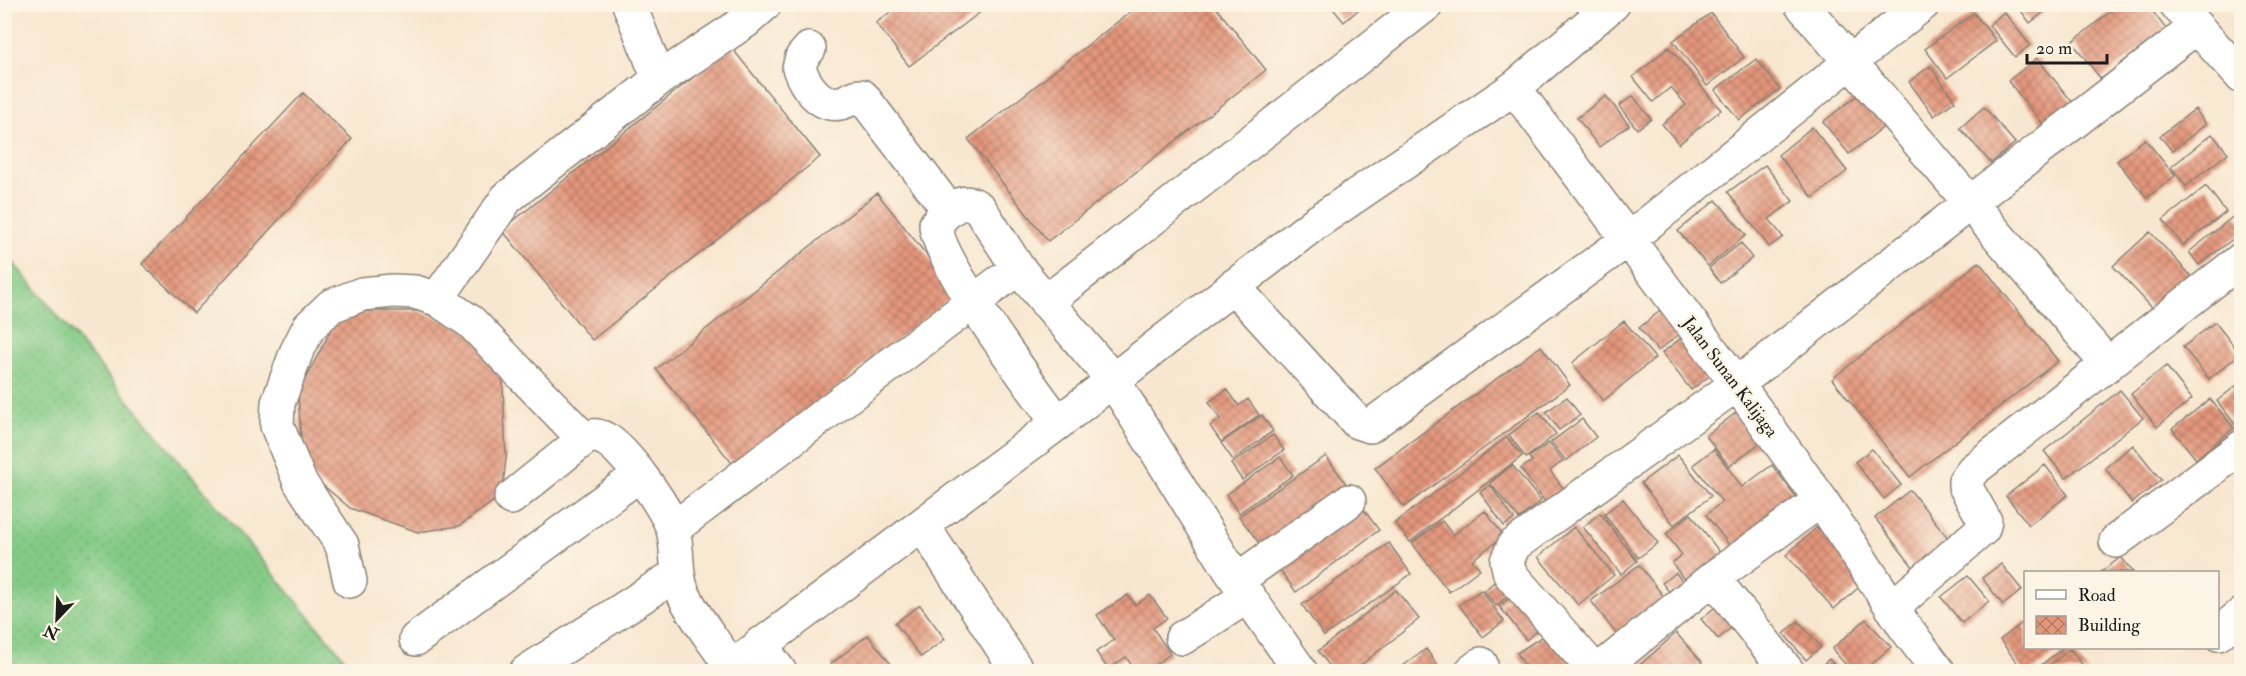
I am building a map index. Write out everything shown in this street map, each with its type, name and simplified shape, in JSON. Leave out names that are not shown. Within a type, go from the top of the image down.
[{"type":"street","points":[[629,4],[658,79]]},
{"type":"street","points":[[437,299],[507,198],[658,79],[746,21],[765,4]]},
{"type":"street","points":[[1046,302],[1427,4]]},
{"type":"street","points":[[511,498],[590,436],[603,437],[619,448],[666,513],[673,530],[677,574],[683,594],[728,669],[923,526],[1314,224],[1514,88],[1613,4]]},
{"type":"street","points":[[1801,4],[2108,365]]},
{"type":"street","points":[[1233,286],[1357,422],[1370,426],[1626,241],[1852,63],[1923,4]]},
{"type":"street","points":[[1821,500],[1713,578],[1597,672],[1510,574],[1507,561],[1514,544],[1737,384],[1969,201],[2186,16],[2241,77]]},
{"type":"street","points":[[809,49],[802,57],[799,68],[803,80],[812,91],[819,99],[830,103],[842,103],[857,95],[862,96],[948,209]]},
{"type":"street","name":"Jalan Sunan Kalijaga","points":[[1514,88],[1626,241],[1737,384],[1821,500],[1892,608],[1939,672]]},
{"type":"street","points":[[1058,423],[973,301],[936,233],[936,224],[948,209],[964,204],[976,206],[1018,268],[1113,380],[1242,588],[1300,672]]},
{"type":"street","points":[[1892,608],[1983,529],[1984,521],[1965,486],[1968,475],[2241,258]]},
{"type":"street","points":[[673,530],[1018,268]]},
{"type":"street","points":[[351,580],[342,545],[300,482],[281,439],[277,414],[282,390],[309,327],[331,306],[362,294],[393,291],[415,292],[437,299],[471,322],[584,439]]},
{"type":"street","points":[[2116,541],[2241,447]]},
{"type":"street","points":[[416,639],[639,475]]},
{"type":"street","points":[[1182,638],[1349,501]]},
{"type":"street","points":[[923,526],[1018,672]]},
{"type":"street","points":[[526,672],[677,574]]},
{"type":"street","points":[[1713,578],[1788,672]]},
{"type":"street","points":[[2219,632],[2241,614]]},
{"type":"street","points":[[760,644],[780,672]]},
{"type":"green space","points":[[5,253],[355,671],[5,671]]},
{"type":"building","points":[[901,4],[991,4],[909,66],[876,23]]},
{"type":"building","points":[[1329,4],[1365,4],[1344,22]]},
{"type":"building","points":[[2016,4],[2054,4],[2030,23]]},
{"type":"building","points":[[2120,4],[2147,4],[2166,29],[2101,79],[2072,42]]},
{"type":"building","points":[[1139,5],[1214,5],[1266,70],[1048,241],[968,139]]},
{"type":"building","points":[[2004,12],[2030,45],[2015,57],[1989,25]]},
{"type":"building","points":[[1711,13],[1744,57],[1707,86],[1673,41]]},
{"type":"building","points":[[1974,13],[1996,41],[1947,78],[1925,49]]},
{"type":"building","points":[[731,47],[820,157],[592,340],[502,230]]},
{"type":"building","points":[[1669,47],[1721,110],[1679,144],[1662,124],[1686,105],[1671,87],[1653,102],[1633,77]]},
{"type":"building","points":[[2037,58],[2077,108],[2048,130],[2008,81]]},
{"type":"building","points":[[1756,59],[1780,89],[1739,120],[1715,90]]},
{"type":"building","points":[[1930,66],[1955,101],[1934,116],[1909,82]]},
{"type":"building","points":[[1869,86],[1895,118],[1849,154],[1823,122]]},
{"type":"building","points":[[303,93],[352,139],[194,313],[142,264]]},
{"type":"building","points":[[1606,96],[1629,125],[1599,147],[1577,118]]},
{"type":"building","points":[[1633,96],[1651,119],[1637,129],[1619,106]]},
{"type":"building","points":[[1984,107],[2015,143],[1991,163],[1960,128]]},
{"type":"building","points":[[2195,109],[2206,124],[2172,151],[2160,136]]},
{"type":"building","points":[[1812,127],[1847,171],[1813,198],[1778,155]]},
{"type":"building","points":[[2212,134],[2228,153],[2186,186],[2171,167]]},
{"type":"building","points":[[2145,139],[2175,176],[2147,198],[2117,161]]},
{"type":"building","points":[[1765,165],[1793,201],[1769,219],[1783,237],[1769,247],[1728,192]]},
{"type":"building","points":[[2206,186],[2226,212],[2183,245],[2163,220]]},
{"type":"building","points":[[877,193],[957,293],[736,468],[656,369]]},
{"type":"building","points":[[1716,200],[1746,235],[1708,266],[1678,231]]},
{"type":"building","points":[[2235,215],[2242,223],[2242,232],[2199,265],[2189,252]]},
{"type":"building","points":[[2150,232],[2195,280],[2158,314],[2113,266]]},
{"type":"building","points":[[1741,243],[1752,258],[1720,283],[1709,268]]},
{"type":"building","points":[[1979,262],[2058,361],[1910,477],[1832,379]]},
{"type":"building","points":[[1672,301],[1691,325],[1658,351],[1639,328]]},
{"type":"building","points":[[341,311],[419,311],[471,331],[502,364],[506,458],[502,495],[459,526],[418,532],[350,508],[312,476],[302,454],[298,393]]},
{"type":"building","points":[[1624,321],[1655,358],[1603,401],[1572,363]]},
{"type":"building","points":[[2215,322],[2240,354],[2209,379],[2183,347]]},
{"type":"building","points":[[1693,329],[1722,366],[1691,390],[1662,353]]},
{"type":"building","points":[[1541,346],[1570,385],[1404,507],[1375,468]]},
{"type":"building","points":[[2166,366],[2192,399],[2157,427],[2131,394]]},
{"type":"building","points":[[2237,385],[2242,391],[2242,419],[2235,424],[2217,401]]},
{"type":"building","points":[[1227,389],[1239,406],[1248,399],[1259,415],[1221,442],[1210,426],[1220,419],[1209,402]]},
{"type":"building","points":[[2120,390],[2143,418],[2066,478],[2044,451]]},
{"type":"building","points":[[1567,397],[1580,415],[1559,430],[1546,412]]},
{"type":"building","points":[[2210,399],[2234,428],[2196,459],[2172,429]]},
{"type":"building","points":[[1539,412],[1556,434],[1526,458],[1509,435]]},
{"type":"building","points":[[1737,412],[1761,442],[1729,466],[1706,436]]},
{"type":"building","points":[[1262,415],[1273,431],[1233,460],[1221,443]]},
{"type":"building","points":[[1582,419],[1596,437],[1566,461],[1551,442]]},
{"type":"building","points":[[1273,435],[1284,450],[1242,480],[1231,464]]},
{"type":"building","points":[[1507,437],[1522,456],[1410,542],[1395,523]]},
{"type":"building","points":[[1549,443],[1563,461],[1550,471],[1567,493],[1548,506],[1521,469],[1532,461],[1529,457]]},
{"type":"building","points":[[2133,445],[2161,480],[2132,503],[2105,468]]},
{"type":"building","points":[[1714,449],[1742,487],[1772,465],[1800,502],[1734,551],[1706,515],[1722,502],[1693,465]]},
{"type":"building","points":[[1872,449],[1901,485],[1884,499],[1855,462]]},
{"type":"building","points":[[1678,455],[1711,496],[1674,525],[1641,483]]},
{"type":"building","points":[[1326,456],[1347,485],[1261,546],[1239,516]]},
{"type":"building","points":[[1280,457],[1293,475],[1239,513],[1226,495]]},
{"type":"building","points":[[1512,465],[1541,501],[1519,519],[1490,483]]},
{"type":"building","points":[[2045,465],[2068,495],[2029,525],[2006,496]]},
{"type":"building","points":[[1490,485],[1514,519],[1504,526],[1480,492]]},
{"type":"building","points":[[1910,490],[1953,544],[1917,572],[1875,518]]},
{"type":"building","points":[[1623,499],[1658,543],[1638,558],[1604,514]]},
{"type":"building","points":[[1358,502],[1379,530],[1296,592],[1275,564]]},
{"type":"building","points":[[1485,511],[1504,536],[1472,560],[1480,569],[1449,592],[1412,543],[1442,521],[1453,535]]},
{"type":"building","points":[[1600,513],[1637,561],[1621,574],[1583,527]]},
{"type":"building","points":[[1691,514],[1724,558],[1688,585],[1672,563],[1682,555],[1666,534]]},
{"type":"building","points":[[1574,527],[1614,575],[1578,605],[1538,557]]},
{"type":"building","points":[[1817,527],[1865,582],[1834,609],[1786,555]]},
{"type":"building","points":[[1389,543],[1411,574],[1324,636],[1302,605]]},
{"type":"building","points":[[2121,557],[2132,571],[2102,571]]},
{"type":"building","points":[[2001,564],[2022,590],[2003,605],[1982,578]]},
{"type":"building","points":[[1639,565],[1672,607],[1624,644],[1591,601]]},
{"type":"building","points":[[1505,572],[1518,587],[1496,606],[1484,591]]},
{"type":"building","points":[[1676,573],[1688,589],[1675,599],[1662,583]]},
{"type":"building","points":[[1968,576],[1989,601],[1962,623],[1941,597]]},
{"type":"building","points":[[1521,589],[1548,622],[1526,640],[1499,606]]},
{"type":"building","points":[[1396,590],[1419,619],[1352,672],[1334,672],[1318,651]]},
{"type":"building","points":[[1481,590],[1504,621],[1483,637],[1459,605]]},
{"type":"building","points":[[1128,595],[1135,605],[1150,595],[1167,618],[1153,628],[1170,654],[1145,672],[1136,672],[1126,657],[1108,669],[1096,652],[1114,640],[1097,615]]},
{"type":"building","points":[[1722,601],[1739,621],[1718,639],[1701,619]]},
{"type":"building","points":[[920,605],[945,639],[921,657],[895,623]]},
{"type":"building","points":[[1866,619],[1891,647],[1863,672],[1852,672],[1832,649]]},
{"type":"building","points":[[1798,621],[1821,647],[1806,660],[1784,634]]},
{"type":"building","points":[[2024,622],[2024,649],[2062,649],[2032,672],[2024,672],[2000,640]]},
{"type":"building","points":[[1558,626],[1581,661],[1566,672],[1529,672],[1517,653]]},
{"type":"building","points":[[1676,633],[1702,662],[1691,672],[1646,672],[1640,665]]},
{"type":"building","points":[[868,635],[897,672],[837,672],[831,664]]},
{"type":"building","points":[[1426,649],[1442,672],[1395,672]]},
{"type":"building","points":[[2070,649],[2088,672],[2042,672]]},
{"type":"building","points":[[1829,659],[1841,672],[1815,672]]}]
